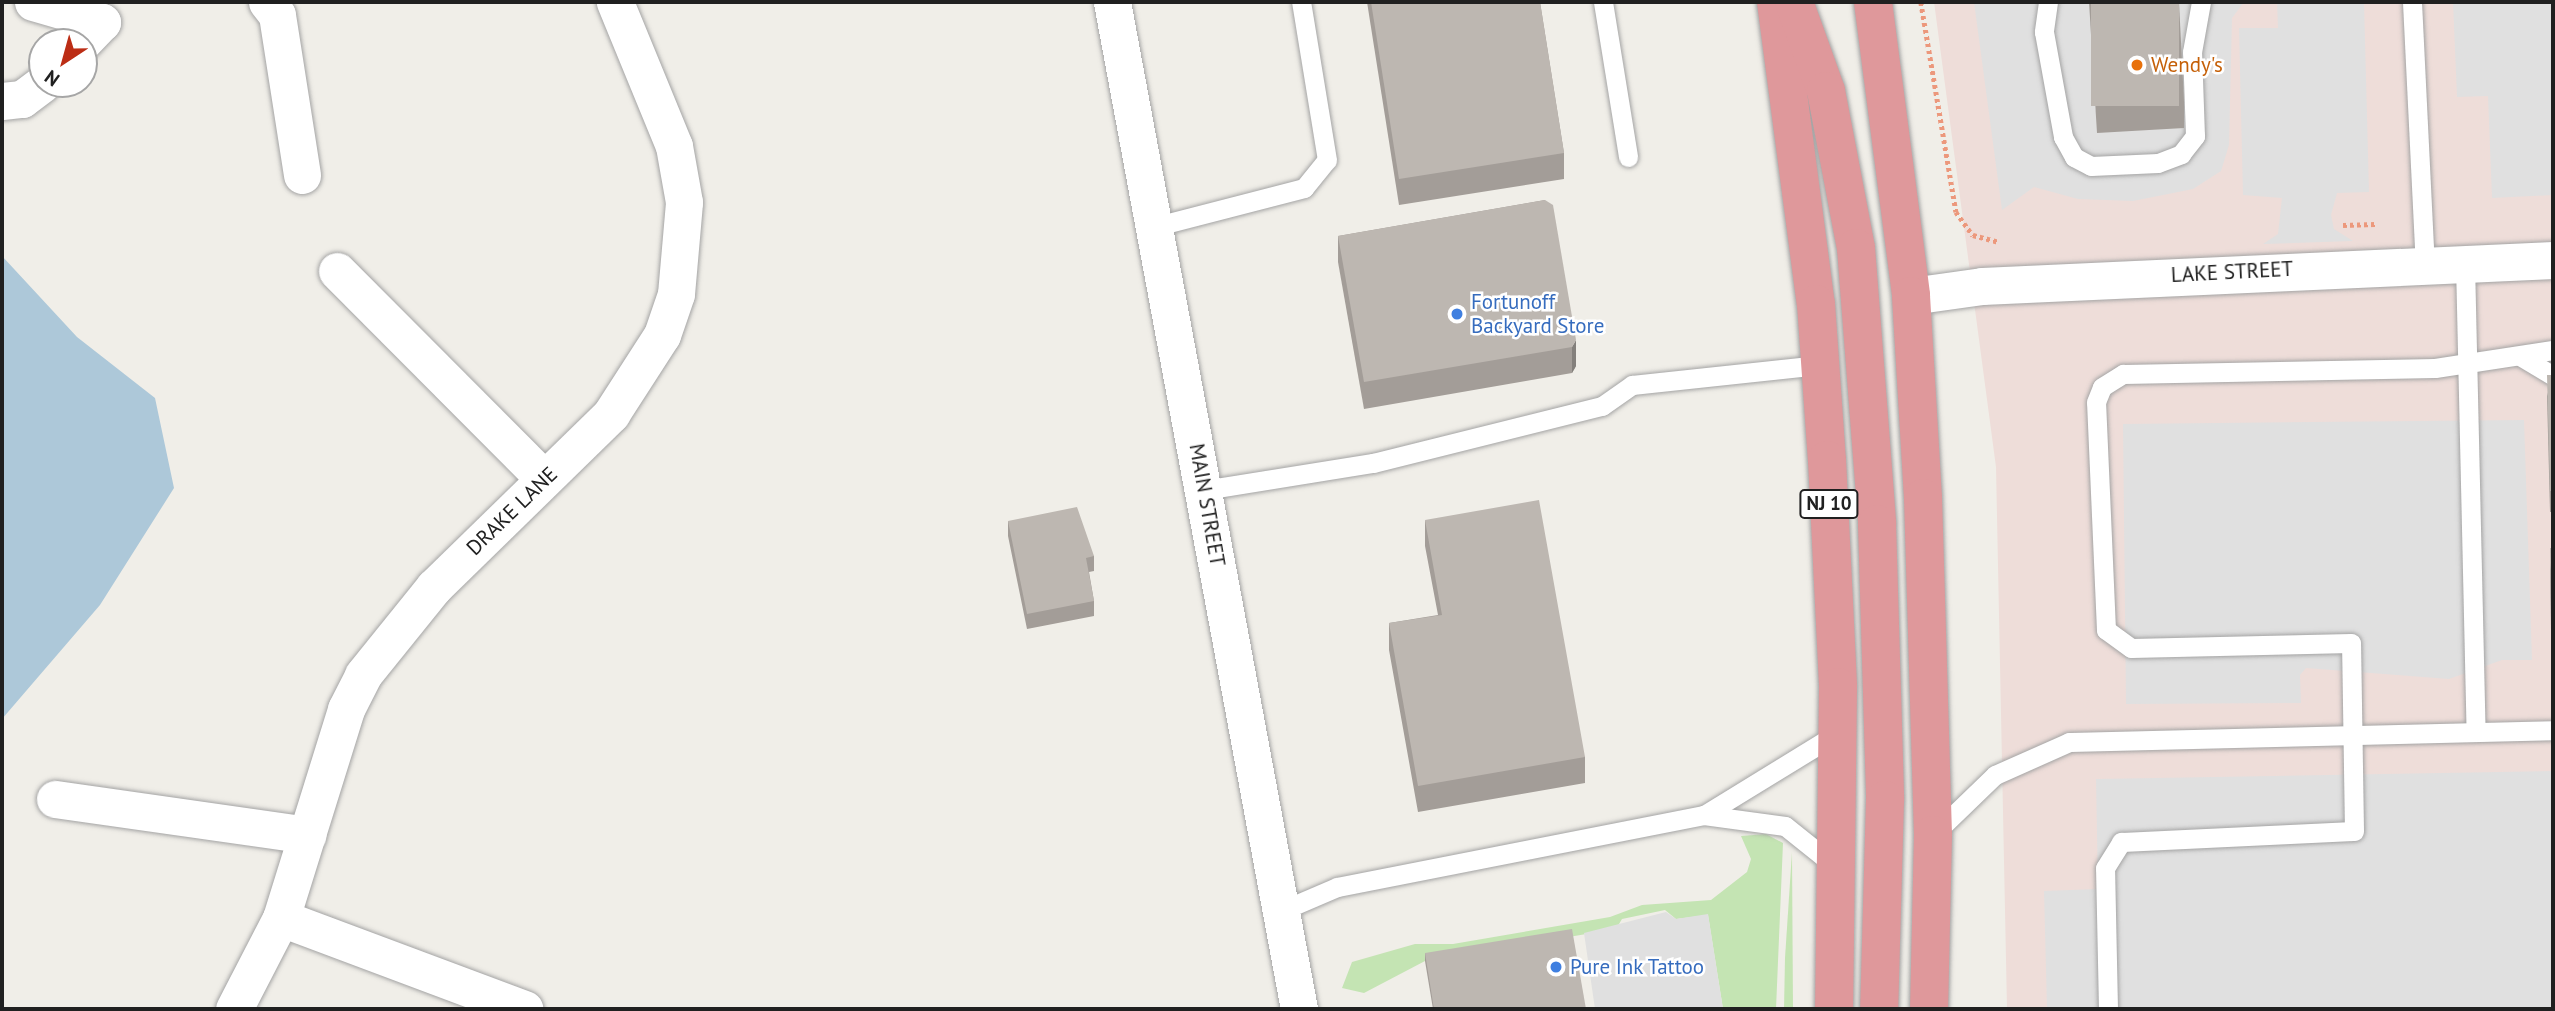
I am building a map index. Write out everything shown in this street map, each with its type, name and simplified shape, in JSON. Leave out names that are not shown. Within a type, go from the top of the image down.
[{"type":"highway","name":"NJ 10","points":[[1776,2],[1819,365],[1838,733],[1834,1009]]},
{"type":"highway","points":[[1794,2],[1826,91],[1856,247],[1878,538],[1885,800],[1879,1009]]},
{"type":"highway","points":[[1873,2],[1911,296],[1933,835],[1929,1009]]},
{"type":"street","points":[[33,2],[103,22]]},
{"type":"street","points":[[267,2],[277,15],[302,175]]},
{"type":"street","name":"DRAKE LANE","points":[[234,1009],[281,918],[363,674],[434,587],[611,414],[639,376],[676,294],[684,244],[674,146],[615,2]]},
{"type":"street","name":"MAIN STREET","points":[[1112,2],[1157,226],[1299,1009]]},
{"type":"street","points":[[2,101],[22,99],[28,95]]},
{"type":"street","name":"LAKE STREET","points":[[1911,296],[1982,286],[2553,260]]},
{"type":"street","points":[[337,271],[544,479]]},
{"type":"street","points":[[55,799],[307,835]]},
{"type":"street","points":[[281,918],[526,1009]]},
{"type":"lane","points":[[1157,226],[1304,188],[1326,160],[1301,2]]},
{"type":"lane","points":[[1603,2],[1628,157]]},
{"type":"lane","points":[[2048,2],[2044,32],[2063,136],[2074,158],[2091,166],[2158,163],[2181,154],[2194,136],[2192,51],[2201,2]]},
{"type":"lane","points":[[2412,2],[2425,264]]},
{"type":"lane","points":[[2465,263],[2476,732]]},
{"type":"lane","points":[[2108,1009],[2105,878],[2116,846],[2129,838],[2354,831],[2351,643],[2131,648],[2106,630],[2096,402],[2102,387],[2123,373],[2469,362],[2553,351]]},
{"type":"lane","points":[[2520,356],[2553,376]]},
{"type":"lane","points":[[1205,490],[1373,463],[1602,406],[1632,385],[1819,365]]},
{"type":"lane","points":[[1933,835],[1982,783],[2069,742],[2553,730]]},
{"type":"lane","points":[[1704,815],[1838,733]]},
{"type":"lane","points":[[1281,911],[1337,887],[1704,815],[1785,827],[1837,867]]},
{"type":"path","points":[[1922,2],[1956,212],[1983,241],[2012,241]]},
{"type":"path","points":[[2343,225],[2390,224]]},
{"type":"shaded area","points":[[1934,2],[2553,2],[2553,1009],[2007,1009],[1996,467]]},
{"type":"shaded area","points":[[1974,2],[2244,2],[2232,18],[2229,145],[2221,171],[2193,189],[2133,201],[2078,199],[2034,187],[2002,210]]},
{"type":"shaded area","points":[[2277,2],[2364,2],[2369,192],[2337,193],[2331,215],[2334,229],[2353,241],[2263,244],[2278,234],[2282,198],[2243,195],[2239,28],[2278,28]]},
{"type":"shaded area","points":[[2453,2],[2553,2],[2553,195],[2492,198],[2488,96],[2457,97]]},
{"type":"shaded area","points":[[2524,420],[2532,660],[2502,660],[2449,679],[2306,668],[2300,675],[2301,703],[2126,704],[2123,424]]},
{"type":"shaded area","points":[[2553,771],[2553,1009],[2047,1009],[2044,891],[2098,889],[2096,779]]},
{"type":"shaded area","points":[[1666,912],[1676,919],[1708,914],[1723,1009],[1595,1009],[1584,933]]},
{"type":"green space","points":[[1766,834],[1783,843],[1776,1009],[1723,1009],[1708,915],[1676,919],[1665,910],[1622,919],[1616,929],[1425,961],[1364,993],[1342,988],[1352,962],[1415,944],[1453,944],[1610,917],[1642,905],[1711,900],[1747,872],[1751,859],[1741,836]]},
{"type":"green space","points":[[1792,852],[1793,1009],[1784,1009],[1785,958]]},
{"type":"water","points":[[2,256],[77,337],[155,398],[174,488],[100,605],[2,719]]},
{"type":"building","points":[[1371,2],[1540,2],[1564,153],[1399,179]]},
{"type":"building","name":"Wendy's","points":[[2091,2],[2179,2],[2179,106],[2091,106]]},
{"type":"building","name":"Fortunoff Backyard Store","points":[[1545,200],[1553,205],[1576,340],[1572,347],[1364,382],[1338,236]]},
{"type":"building","points":[[2547,375],[2553,375],[2553,491],[2550,491]]},
{"type":"building","points":[[1539,500],[1585,757],[1418,786],[1389,623],[1442,615],[1425,520]]},
{"type":"building","points":[[1077,507],[1094,556],[1086,558],[1094,601],[1027,614],[1008,521]]},
{"type":"building","points":[[2550,548],[2553,548],[2553,668],[2552,668]]},
{"type":"building","points":[[1572,929],[1586,1009],[1434,1009],[1425,953]]},
{"type":"place","name":"Wendy's","points":[[2137,65]]},
{"type":"place","name":"Fortunoff Backyard Store","points":[[1457,314]]},
{"type":"place","name":"Pure Ink Tattoo","points":[[1556,967]]}]
